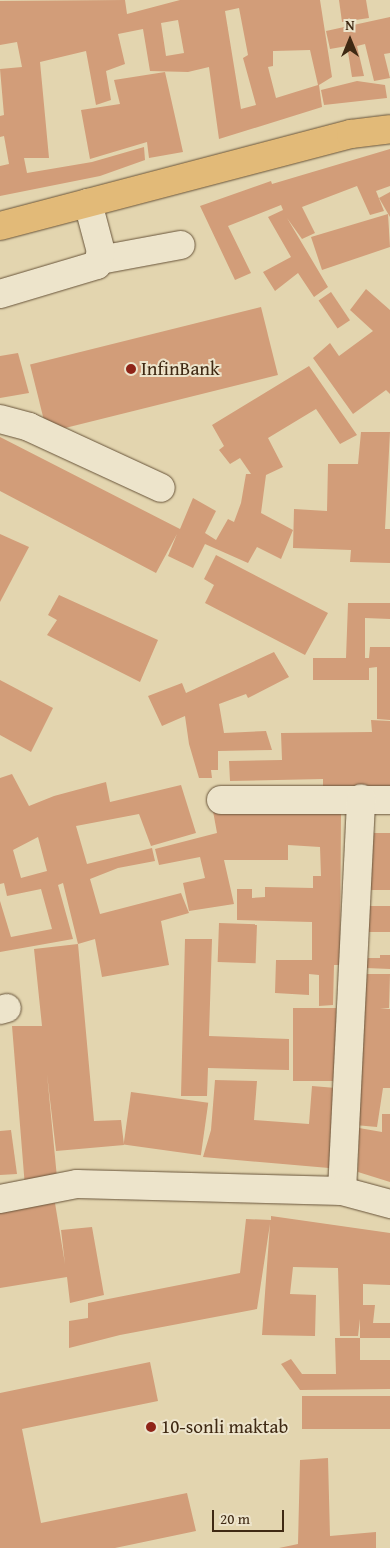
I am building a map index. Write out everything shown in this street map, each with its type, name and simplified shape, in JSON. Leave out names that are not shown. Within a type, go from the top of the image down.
[{"type":"main road","points":[[0,226],[351,134],[390,129]]},
{"type":"street","points":[[0,294],[97,265],[101,252],[88,204]]},
{"type":"street","points":[[100,260],[182,245]]},
{"type":"street","points":[[0,419],[29,427],[161,488]]},
{"type":"street","points":[[221,800],[362,798],[390,800]]},
{"type":"street","points":[[342,1191],[362,798]]},
{"type":"street","points":[[0,1199],[77,1184],[342,1191],[390,1204]]},
{"type":"building","points":[[125,0],[127,14],[180,0],[320,0],[332,77],[319,85],[322,107],[219,139],[209,67],[188,72],[150,71],[143,29],[118,34],[125,64],[106,71],[111,100],[96,105],[86,51],[40,62],[49,158],[24,158],[27,173],[92,162],[144,147],[145,160],[100,176],[0,196],[0,166],[9,164],[4,136],[0,137],[0,116],[4,115],[0,69],[22,67],[17,42],[0,45],[0,1]],"holes":[[[239,8],[248,55],[243,58],[256,105],[241,109],[225,11]],[[178,20],[184,53],[166,56],[161,23]],[[310,50],[318,85],[276,98],[268,67],[273,66],[273,51]]]},
{"type":"building","points":[[339,0],[366,0],[369,18],[342,22]]},
{"type":"building","points":[[390,17],[390,53],[384,54],[390,78],[374,81],[365,44],[357,46],[364,76],[352,77],[347,46],[330,49],[326,31]]},
{"type":"building","points":[[165,72],[183,152],[149,158],[147,142],[90,159],[81,110],[120,104],[114,80]]},
{"type":"building","points":[[357,81],[385,85],[387,98],[324,105],[321,90]]},
{"type":"building","points":[[390,149],[390,186],[376,191],[384,211],[370,215],[357,186],[302,207],[315,233],[302,239],[287,218],[328,287],[314,297],[298,273],[275,291],[263,272],[291,257],[268,217],[283,210],[281,205],[228,226],[251,273],[235,280],[200,206],[271,181],[272,184]]},
{"type":"building","points":[[390,192],[390,217],[379,198]]},
{"type":"building","points":[[388,214],[390,247],[322,270],[311,237]]},
{"type":"building","points":[[366,289],[390,310],[390,394],[386,390],[353,414],[313,358],[330,343],[339,356],[373,331],[350,310]]},
{"type":"building","points":[[331,292],[350,320],[338,329],[319,300]]},
{"type":"building","points":[[261,307],[278,375],[47,432],[30,365]]},
{"type":"building","points":[[18,353],[29,393],[0,398],[0,356]]},
{"type":"building","points":[[309,366],[357,435],[340,444],[316,409],[268,438],[283,467],[266,475],[261,513],[293,530],[281,559],[257,547],[248,563],[205,544],[193,568],[168,556],[177,534],[156,573],[0,491],[0,437],[180,529],[193,498],[216,511],[205,533],[216,540],[228,519],[234,522],[241,503],[246,474],[251,474],[240,458],[230,464],[219,450],[224,446],[212,425]]},
{"type":"building","points":[[361,432],[390,432],[385,529],[390,529],[390,563],[350,562],[351,550],[293,548],[294,509],[327,511],[328,464],[358,464]]},
{"type":"building","points":[[0,534],[29,547],[0,602]]},
{"type":"building","points":[[216,555],[328,613],[305,655],[205,603],[214,585],[204,579]]},
{"type":"building","points":[[59,595],[158,640],[140,682],[47,635],[57,620],[48,615]]},
{"type":"building","points":[[348,603],[390,603],[390,619],[365,618],[365,658],[369,658],[370,647],[390,647],[390,720],[377,719],[377,667],[369,668],[369,680],[313,680],[313,658],[346,658]]},
{"type":"building","points":[[274,652],[289,677],[248,698],[246,694],[219,704],[224,733],[266,731],[272,750],[218,751],[218,770],[211,770],[212,778],[199,778],[189,744],[185,716],[162,726],[148,696],[182,683],[186,693]]},
{"type":"building","points":[[0,680],[53,708],[31,752],[0,735]]},
{"type":"building","points":[[371,720],[390,721],[390,786],[323,786],[323,779],[230,781],[229,761],[282,760],[281,733],[372,732]]},
{"type":"building","points":[[12,774],[29,806],[54,796],[106,782],[110,802],[181,785],[196,833],[151,846],[139,814],[76,826],[87,864],[152,848],[155,861],[118,868],[90,879],[100,914],[181,893],[189,913],[161,921],[169,965],[102,977],[95,939],[78,944],[63,883],[58,885],[73,939],[0,952],[0,901],[11,937],[52,929],[41,889],[7,896],[4,883],[0,884],[0,778]],"holes":[[[38,837],[47,871],[21,878],[13,850]]]},
{"type":"building","points":[[213,811],[341,812],[340,965],[334,965],[333,1005],[319,1006],[319,975],[309,974],[309,995],[275,993],[276,960],[312,960],[312,922],[237,920],[237,889],[252,889],[252,898],[265,897],[265,887],[313,888],[313,876],[321,876],[320,847],[288,845],[288,860],[224,860],[234,904],[189,911],[183,883],[205,878],[200,857],[159,865],[155,849],[217,833]]},
{"type":"building","points":[[370,833],[390,833],[390,890],[370,890]]},
{"type":"building","points":[[364,906],[390,906],[390,932],[364,932]]},
{"type":"building","points":[[219,923],[257,924],[256,963],[218,962]]},
{"type":"building","points":[[185,939],[212,939],[209,1036],[289,1039],[289,1070],[208,1068],[207,1096],[181,1096]]},
{"type":"building","points":[[78,944],[94,1121],[121,1120],[124,1145],[56,1151],[47,1074],[58,1188],[25,1187],[12,1026],[42,1026],[34,949]]},
{"type":"building","points":[[380,955],[390,955],[390,969],[366,968],[366,958],[380,958]]},
{"type":"building","points":[[367,974],[390,974],[389,1008],[380,1009],[390,1009],[390,1088],[383,1088],[377,1127],[355,1125]]},
{"type":"building","points":[[293,1008],[336,1008],[336,1081],[293,1081]]},
{"type":"building","points":[[215,1080],[257,1081],[254,1120],[309,1124],[312,1086],[336,1088],[329,1168],[203,1157],[211,1130]]},
{"type":"building","points":[[131,1092],[208,1103],[201,1155],[124,1144]]},
{"type":"building","points":[[382,1114],[390,1114],[390,1182],[358,1172],[359,1128],[382,1132]]},
{"type":"building","points":[[11,1130],[17,1174],[0,1175],[0,1131]]},
{"type":"building","points":[[55,1203],[65,1264],[61,1230],[92,1227],[104,1295],[70,1303],[67,1277],[0,1288],[0,1211]]},
{"type":"building","points":[[271,1216],[390,1233],[390,1285],[363,1284],[363,1305],[375,1305],[373,1323],[390,1323],[390,1338],[360,1338],[360,1319],[358,1336],[340,1336],[338,1268],[293,1267],[290,1294],[316,1295],[315,1336],[262,1335],[270,1224],[257,1309],[120,1335],[69,1348],[69,1321],[88,1318],[88,1303],[240,1273],[246,1219],[271,1220]]},
{"type":"building","points":[[335,1338],[360,1338],[360,1360],[390,1360],[390,1389],[300,1390],[281,1364],[291,1359],[302,1374],[336,1374]]},
{"type":"building","points":[[150,1362],[158,1401],[22,1429],[41,1523],[187,1493],[196,1531],[115,1548],[0,1548],[0,1393]]},
{"type":"building","points":[[302,1396],[390,1396],[390,1429],[302,1429]]},
{"type":"building","points":[[328,1458],[330,1536],[376,1532],[376,1548],[279,1548],[298,1544],[300,1460]]},
{"type":"place","name":"InfinBank","points":[[131,369]]},
{"type":"place","name":"10-sonli maktab","points":[[151,1427]]}]
